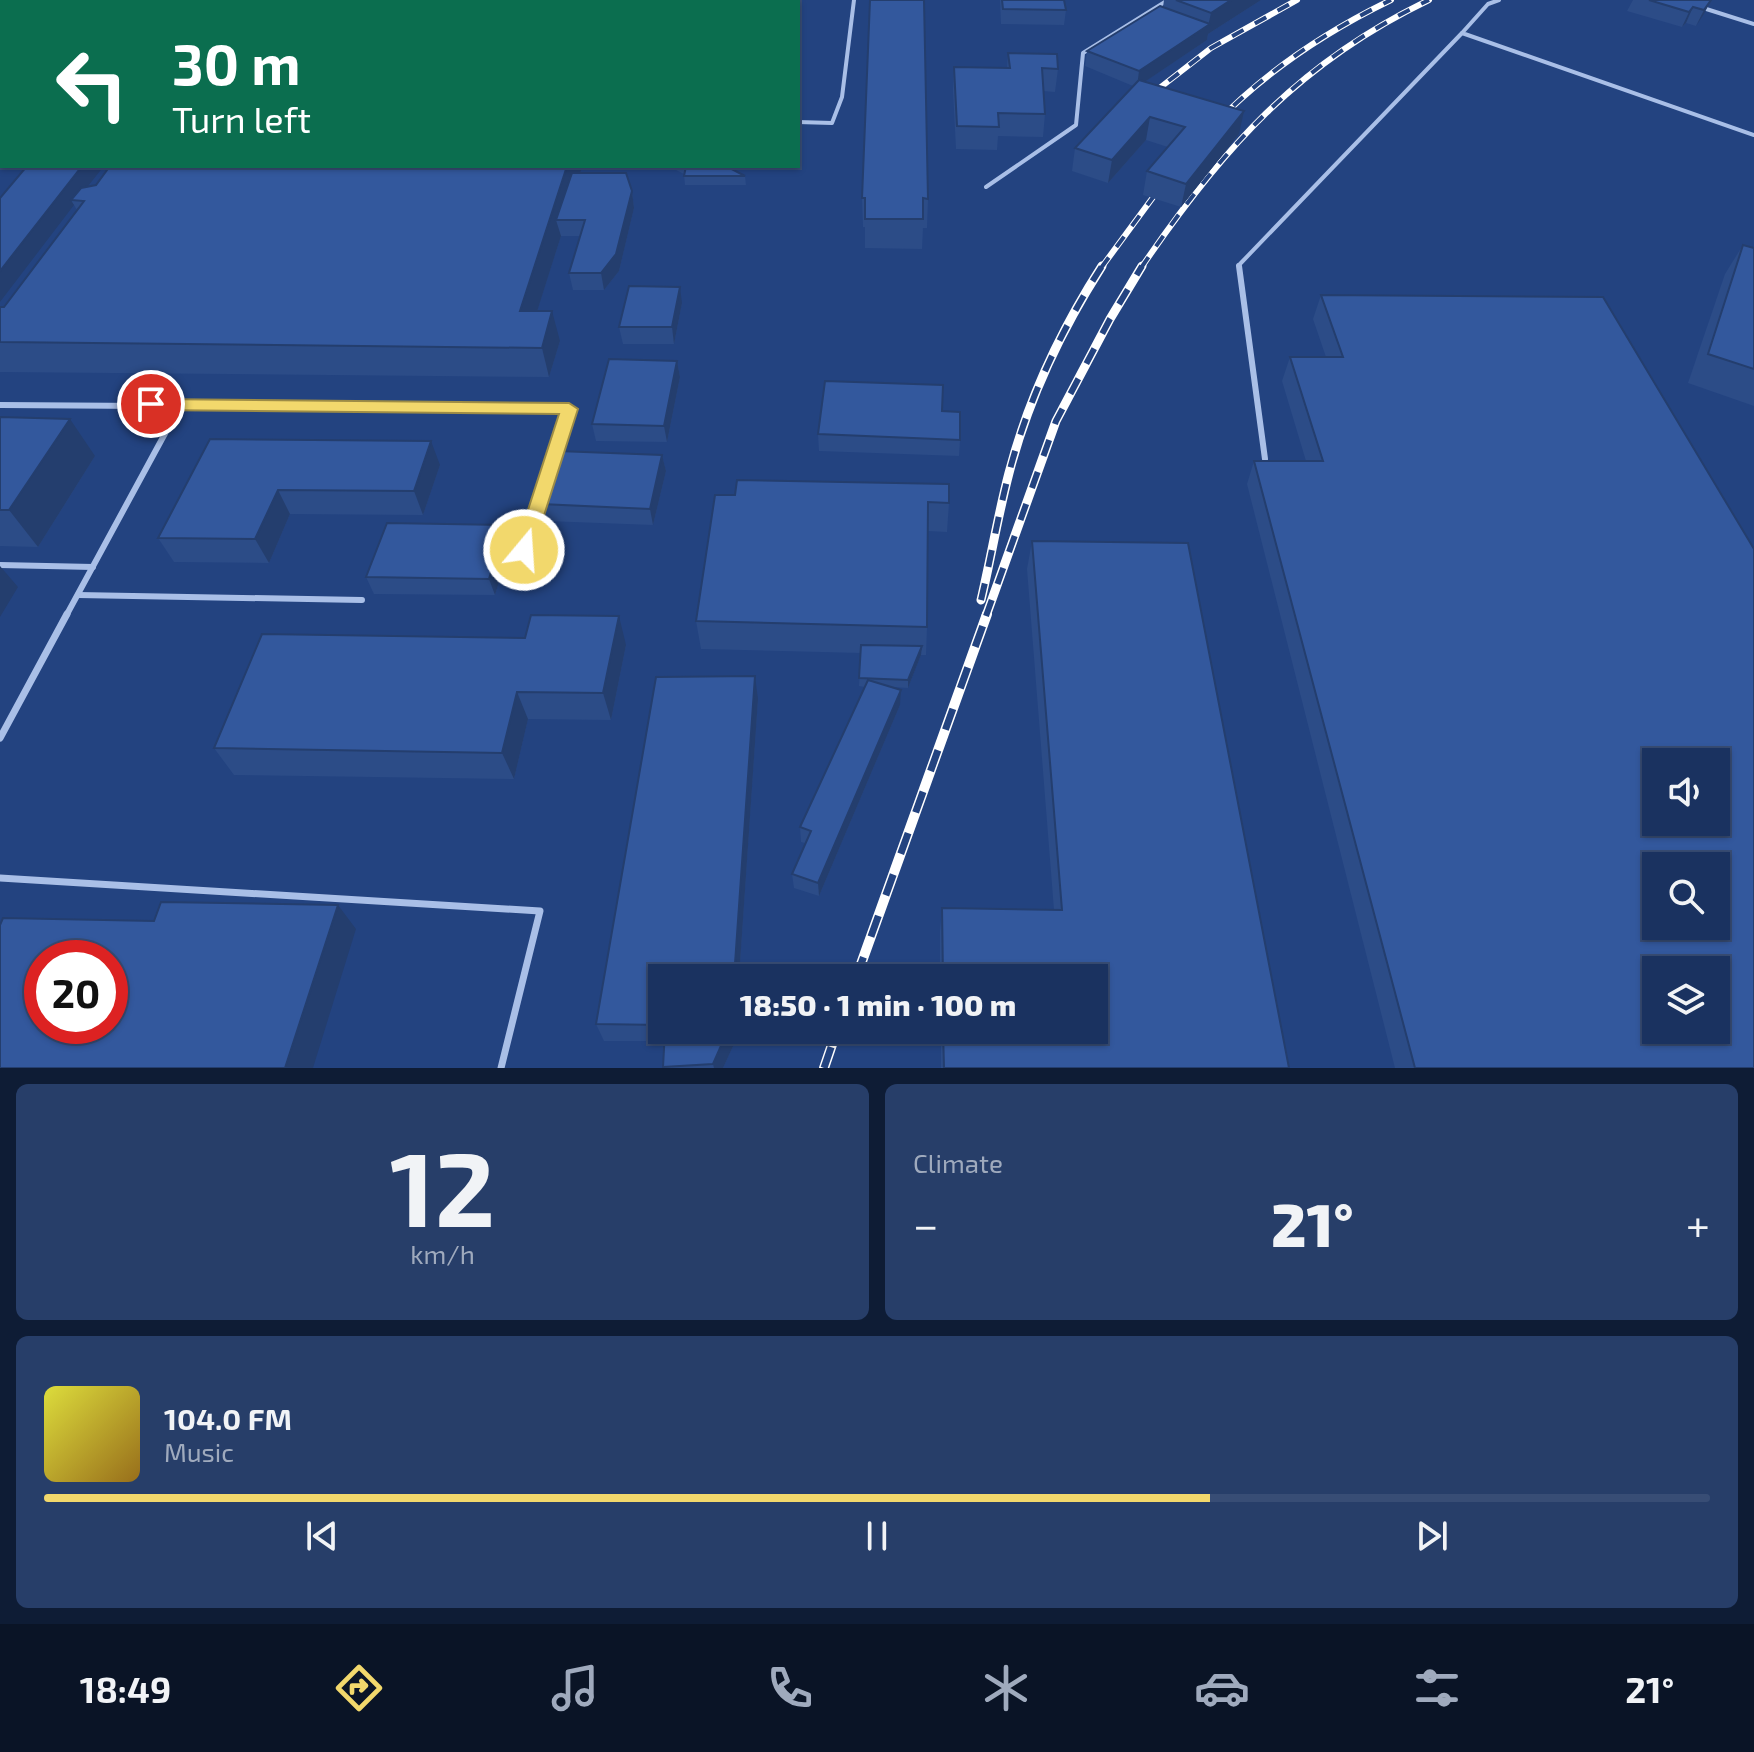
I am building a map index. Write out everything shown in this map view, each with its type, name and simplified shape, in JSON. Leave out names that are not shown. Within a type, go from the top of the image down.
[{"type":"lane","points":[[800,122],[832,123],[842,97],[854,0]]},
{"type":"lane","points":[[986,187],[1076,125],[1083,53],[1168,0]]},
{"type":"lane","points":[[1481,0],[1488,4]]},
{"type":"lane","points":[[1265,459],[1239,265],[1488,4],[1499,0]]},
{"type":"lane","points":[[1689,4],[1754,24]]},
{"type":"lane","points":[[1462,33],[1754,135]]},
{"type":"lane","points":[[0,738],[181,404]]},
{"type":"lane","points":[[0,405],[569,409],[524,550]]},
{"type":"lane","points":[[0,565],[93,567]]},
{"type":"lane","points":[[78,595],[362,600]]},
{"type":"lane","points":[[0,878],[540,911],[501,1068]]},
{"type":"building","points":[[870,0],[924,0],[928,199],[923,198],[923,219],[865,219],[865,198],[862,198]]},
{"type":"building","points":[[1002,0],[1064,0],[1066,10],[1003,9]]},
{"type":"building","points":[[1176,0],[1231,0],[1211,13]]},
{"type":"building","points":[[1649,0],[1711,0],[1704,10],[1693,7],[1689,12]]},
{"type":"building","points":[[1160,6],[1210,24],[1139,71],[1087,51]]},
{"type":"building","points":[[1008,53],[1057,54],[1058,69],[1042,68],[1045,114],[998,113],[999,127],[957,126],[954,67],[1010,68]]},
{"type":"building","points":[[1139,80],[1244,111],[1186,184],[1147,171],[1185,127],[1150,117],[1112,160],[1075,148]]},
{"type":"building","points":[[25,168],[80,168],[0,271],[0,198]]},
{"type":"building","points":[[109,168],[566,168],[520,311],[552,311],[542,348],[0,342],[0,307],[4,307],[84,201],[71,200],[81,188],[96,185]]},
{"type":"building","points":[[686,168],[730,168],[745,176],[684,176]]},
{"type":"building","points":[[572,173],[626,173],[632,191],[616,254],[601,273],[569,273],[585,220],[556,220]]},
{"type":"building","points":[[1743,245],[1754,248],[1754,369],[1708,354]]},
{"type":"building","points":[[629,286],[680,287],[672,327],[619,327]]},
{"type":"building","points":[[1321,295],[1603,297],[1754,549],[1754,1068],[1415,1068],[1254,461],[1323,461],[1290,357],[1343,357]]},
{"type":"building","points":[[609,359],[677,361],[664,426],[592,424]]},
{"type":"building","points":[[825,381],[943,385],[942,411],[960,412],[960,440],[818,434]]},
{"type":"building","points":[[0,417],[70,419],[9,510],[0,510]]},
{"type":"building","points":[[210,439],[431,441],[414,491],[278,490],[255,539],[158,538]]},
{"type":"building","points":[[558,451],[662,455],[650,509],[541,504]]},
{"type":"building","points":[[737,480],[949,484],[949,503],[928,502],[927,627],[696,621],[715,495],[735,495]]},
{"type":"building","points":[[387,523],[505,525],[489,579],[366,577]]},
{"type":"building","points":[[1032,541],[1188,543],[1289,1068],[944,1068],[943,1044],[1108,1044],[1108,964],[943,964],[942,908],[1062,910]]},
{"type":"building","points":[[531,615],[619,616],[603,693],[517,692],[502,753],[214,748],[262,634],[525,638]]},
{"type":"building","points":[[861,645],[922,646],[908,680],[859,678]]},
{"type":"building","points":[[755,676],[735,964],[648,964],[648,1025],[596,1024],[656,677]]},
{"type":"building","points":[[868,680],[901,690],[818,883],[792,874],[811,831],[800,827]]},
{"type":"building","points":[[161,902],[338,905],[285,1068],[0,1068],[0,925],[3,918],[154,921]]},
{"type":"building","points":[[664,1044],[722,1044],[713,1064],[663,1067]]},
{"type":"railway","points":[[1148,97],[1211,48],[1297,0]]},
{"type":"railway","points":[[1215,124],[1297,54],[1391,0]]},
{"type":"railway","points":[[1141,268],[1201,185],[1266,113],[1301,81],[1340,52],[1429,0]]},
{"type":"railway","points":[[1101,268],[1165,181]]},
{"type":"railway","points":[[981,600],[1005,489],[1026,419],[1060,340],[1102,266]]},
{"type":"railway","points":[[986,616],[1056,421],[1142,266]]},
{"type":"railway","points":[[861,964],[987,614]]},
{"type":"railway","points":[[824,1068],[832,1044]]},
{"type":"route","points":[[151,404],[569,409],[524,550]]}]
